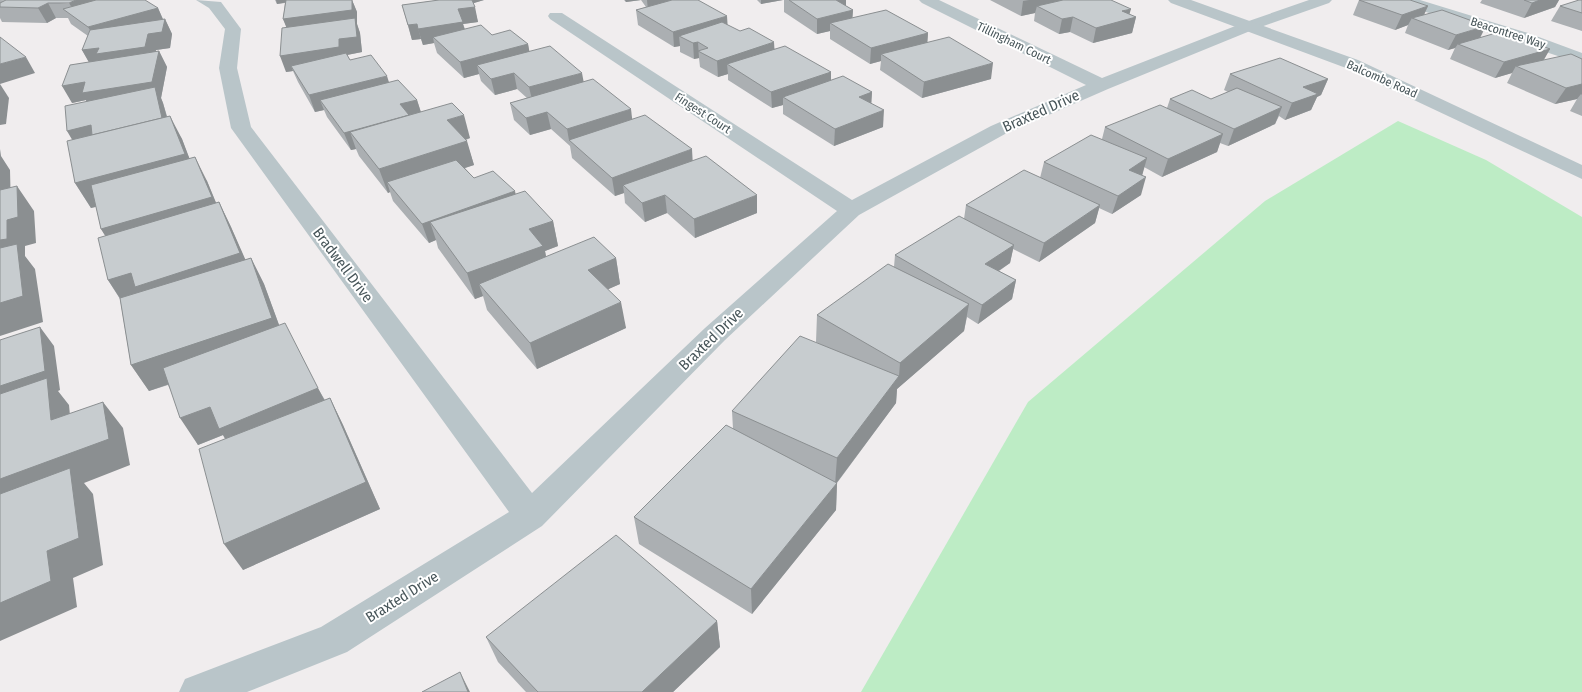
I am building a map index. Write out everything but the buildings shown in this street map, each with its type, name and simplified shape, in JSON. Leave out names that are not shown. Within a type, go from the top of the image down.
[{"type":"street","name":"Bradwell Drive","points":[[204,0],[215,5],[233,28],[228,68],[242,128],[530,516]]},
{"type":"street","name":"Tillingham Court","points":[[927,0],[1100,85]]},
{"type":"street","name":"Balcombe Road","points":[[1176,0],[1352,64],[1582,174]]},
{"type":"street","name":"Braxted Drive","points":[[199,692],[334,640],[530,516],[715,334],[851,210],[998,130],[1100,85],[1249,26],[1324,0]]},
{"type":"street","name":"Beacontree Way","points":[[1404,0],[1522,37],[1582,59]]},
{"type":"street","name":"Fingest Court","points":[[556,16],[851,210]]},
{"type":"green space","points":[[1398,121],[1486,160],[1582,217],[1582,692],[861,692],[1028,402],[1265,201]]}]
